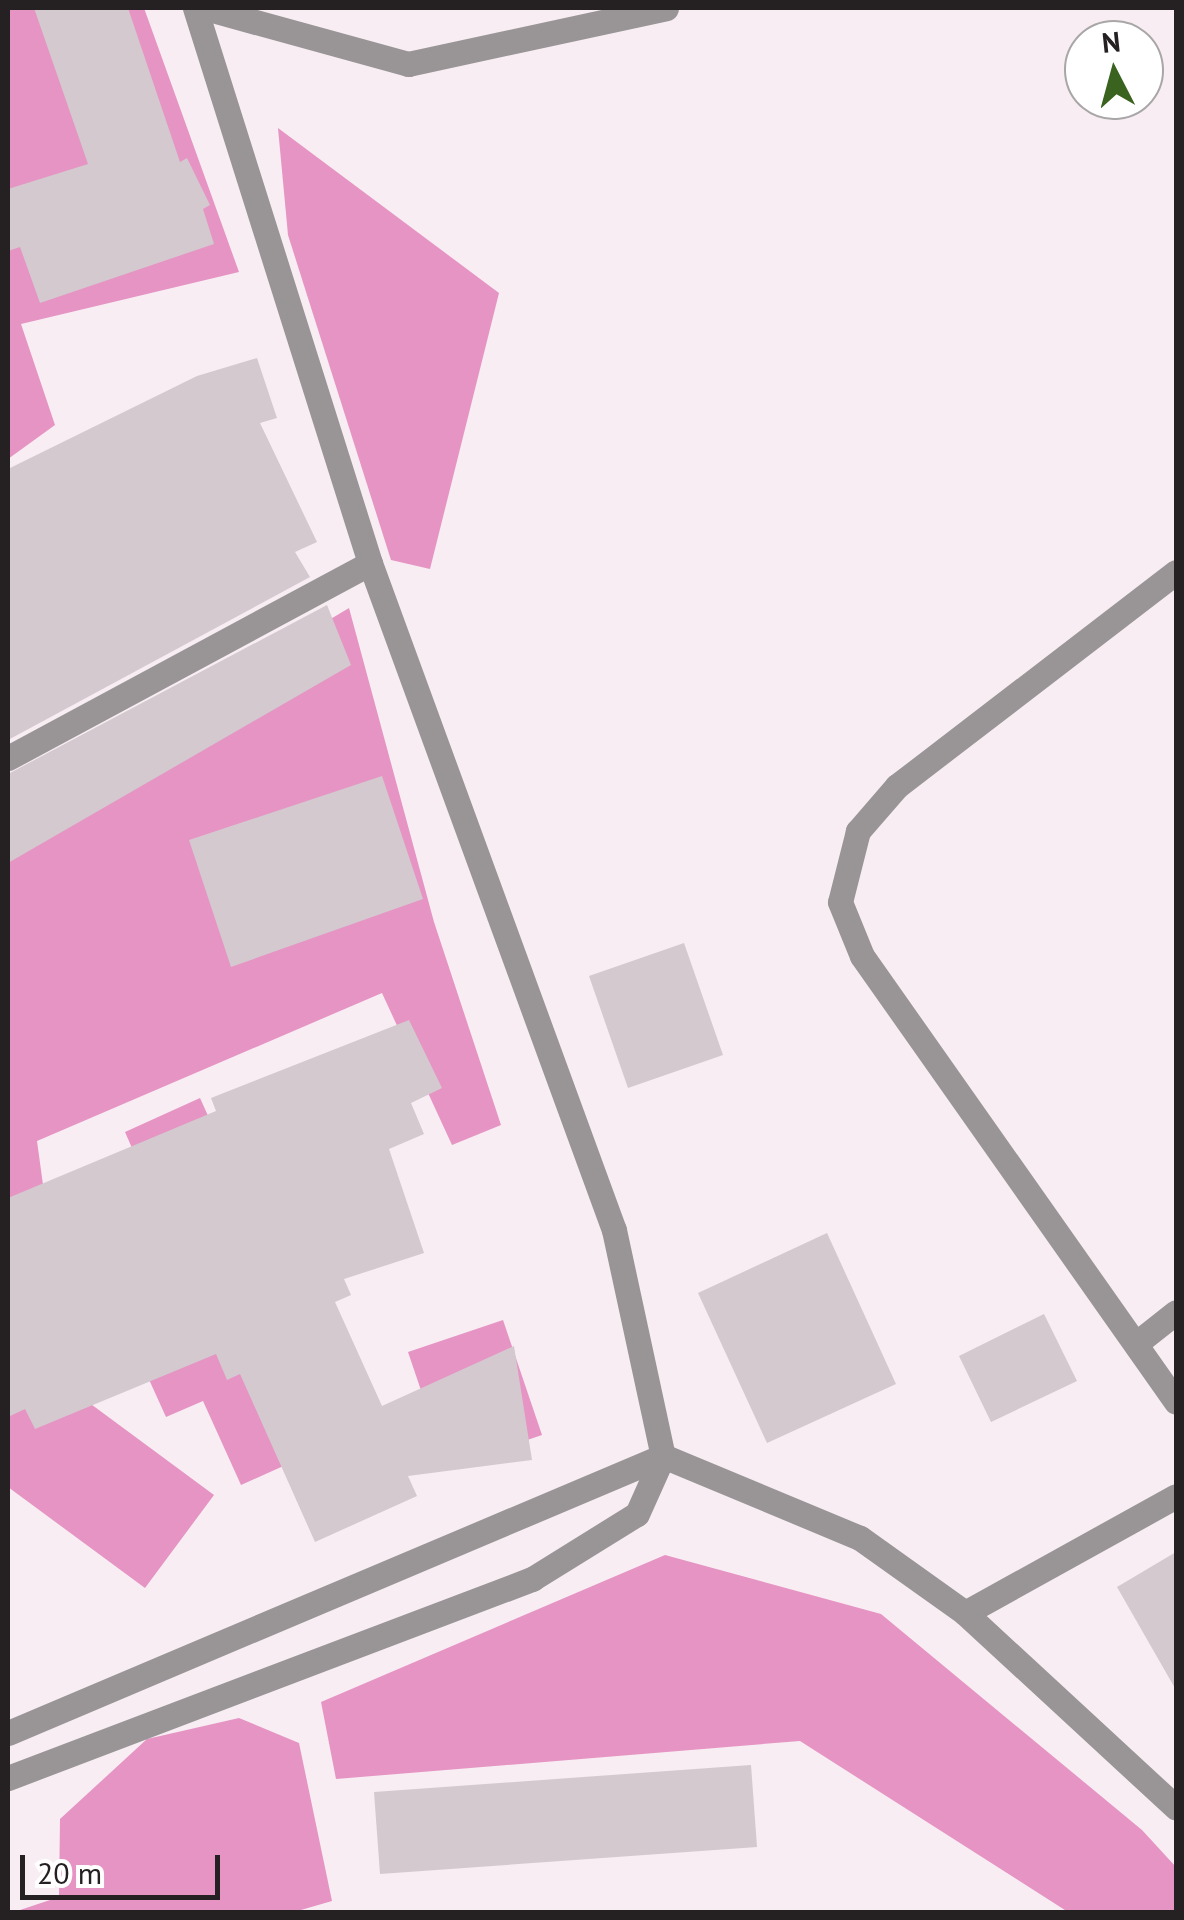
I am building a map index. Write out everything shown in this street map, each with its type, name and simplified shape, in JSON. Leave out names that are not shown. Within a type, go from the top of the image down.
[{"type":"lane","points":[[8,1778],[532,1579],[637,1514],[663,1456],[614,1230],[370,564],[196,8]]},
{"type":"lane","points":[[205,8],[408,64],[666,8]]},
{"type":"lane","points":[[8,758],[370,564]]},
{"type":"lane","points":[[1176,572],[897,786],[858,831],[840,902],[846,932],[991,1147],[1138,1342],[1176,1402]]},
{"type":"lane","points":[[1138,1342],[1176,1312]]},
{"type":"lane","points":[[8,1733],[663,1456],[860,1538],[964,1613],[1176,1808]]},
{"type":"lane","points":[[964,1613],[1176,1496]]},
{"type":"shaded area","points":[[8,8],[144,8],[239,272],[21,324],[55,425],[8,459]]},
{"type":"shaded area","points":[[278,128],[499,293],[430,569],[391,560],[288,235]]},
{"type":"shaded area","points":[[349,608],[434,922],[501,1125],[452,1145],[382,993],[37,1141],[51,1243],[8,1250],[8,812]]},
{"type":"shaded area","points":[[200,1098],[352,1435],[241,1485],[203,1401],[166,1417],[84,1236],[156,1203],[125,1132]]},
{"type":"shaded area","points":[[8,1289],[86,1347],[61,1382],[214,1495],[145,1588],[8,1487]]},
{"type":"shaded area","points":[[503,1320],[542,1435],[447,1467],[408,1352]]},
{"type":"shaded area","points":[[665,1555],[881,1614],[1142,1830],[1176,1867],[1176,1912],[1068,1912],[800,1741],[336,1779],[321,1702]]},
{"type":"shaded area","points":[[239,1718],[299,1743],[332,1901],[294,1912],[14,1912],[59,1897],[60,1819],[147,1739]]},
{"type":"building","points":[[34,8],[128,8],[180,162],[187,158],[210,205],[203,209],[214,244],[40,303],[20,247],[8,251],[8,189],[88,164]]},
{"type":"building","points":[[257,358],[277,418],[260,423],[317,542],[295,552],[310,577],[8,740],[8,469],[197,376]]},
{"type":"building","points":[[327,605],[351,665],[8,863],[8,774]]},
{"type":"building","points":[[382,776],[423,899],[231,967],[189,840]]},
{"type":"building","points":[[684,943],[723,1055],[628,1088],[589,976]]},
{"type":"building","points":[[409,1020],[442,1088],[411,1103],[424,1134],[389,1149],[424,1253],[344,1279],[351,1295],[335,1302],[382,1406],[514,1346],[532,1460],[408,1476],[417,1496],[315,1542],[240,1374],[227,1380],[216,1354],[35,1429],[25,1409],[8,1417],[8,1198],[216,1111],[211,1098]]},
{"type":"building","points":[[827,1233],[896,1384],[767,1443],[698,1293]]},
{"type":"building","points":[[1044,1314],[1077,1381],[991,1422],[959,1356]]},
{"type":"building","points":[[1176,1552],[1176,1690],[1117,1587]]},
{"type":"building","points":[[751,1765],[757,1847],[380,1874],[374,1792]]}]
